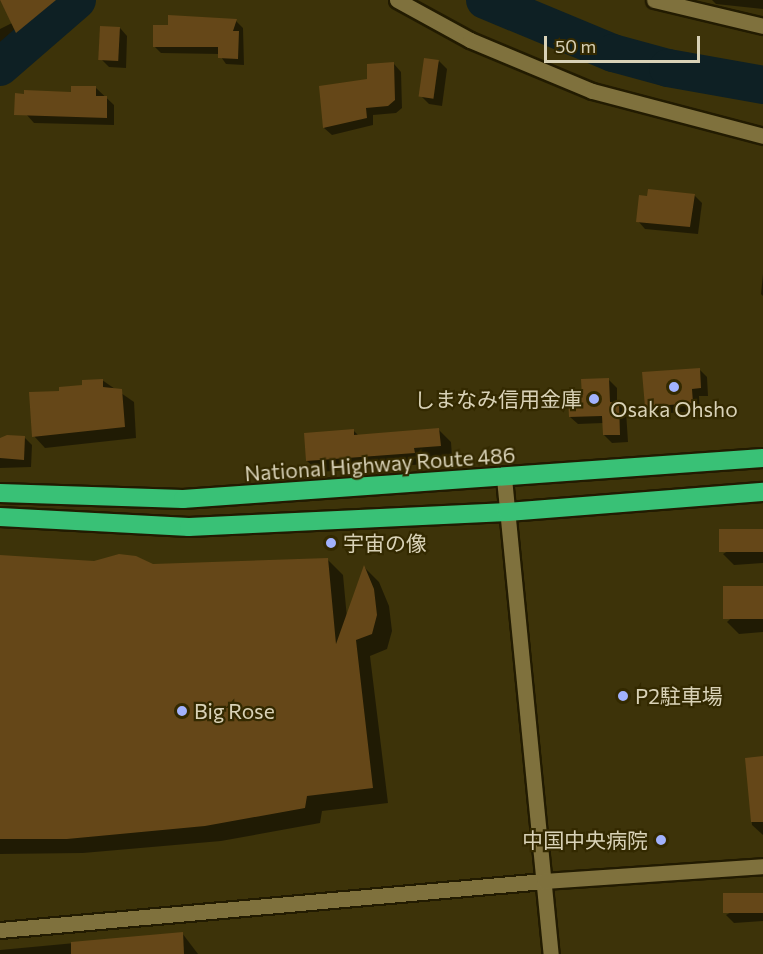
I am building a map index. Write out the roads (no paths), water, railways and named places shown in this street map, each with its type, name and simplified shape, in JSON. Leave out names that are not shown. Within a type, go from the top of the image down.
[{"type":"highway","name":"National Highway Route 486","points":[[0,493],[183,500],[763,458]]},
{"type":"highway","points":[[0,517],[189,527],[507,512],[763,492]]},
{"type":"street","points":[[397,0],[470,40],[592,91],[763,136]]},
{"type":"street","points":[[654,0],[763,26]]},
{"type":"street","points":[[504,478],[551,954]]},
{"type":"street","points":[[0,930],[544,881],[763,866]]},
{"type":"waterway","points":[[0,67],[77,0]]},
{"type":"waterway","points":[[485,0],[613,53],[668,68],[763,85]]},
{"type":"place","name":"Osaka Ohsho","points":[[674,387]]},
{"type":"place","name":"しまなみ信用金庫","points":[[594,399]]},
{"type":"place","name":"宇宙の像","points":[[331,543]]},
{"type":"place","name":"P2駐車場","points":[[623,696]]},
{"type":"place","name":"Big Rose","points":[[182,711]]},
{"type":"place","name":"中国中央病院","points":[[661,840]]}]
